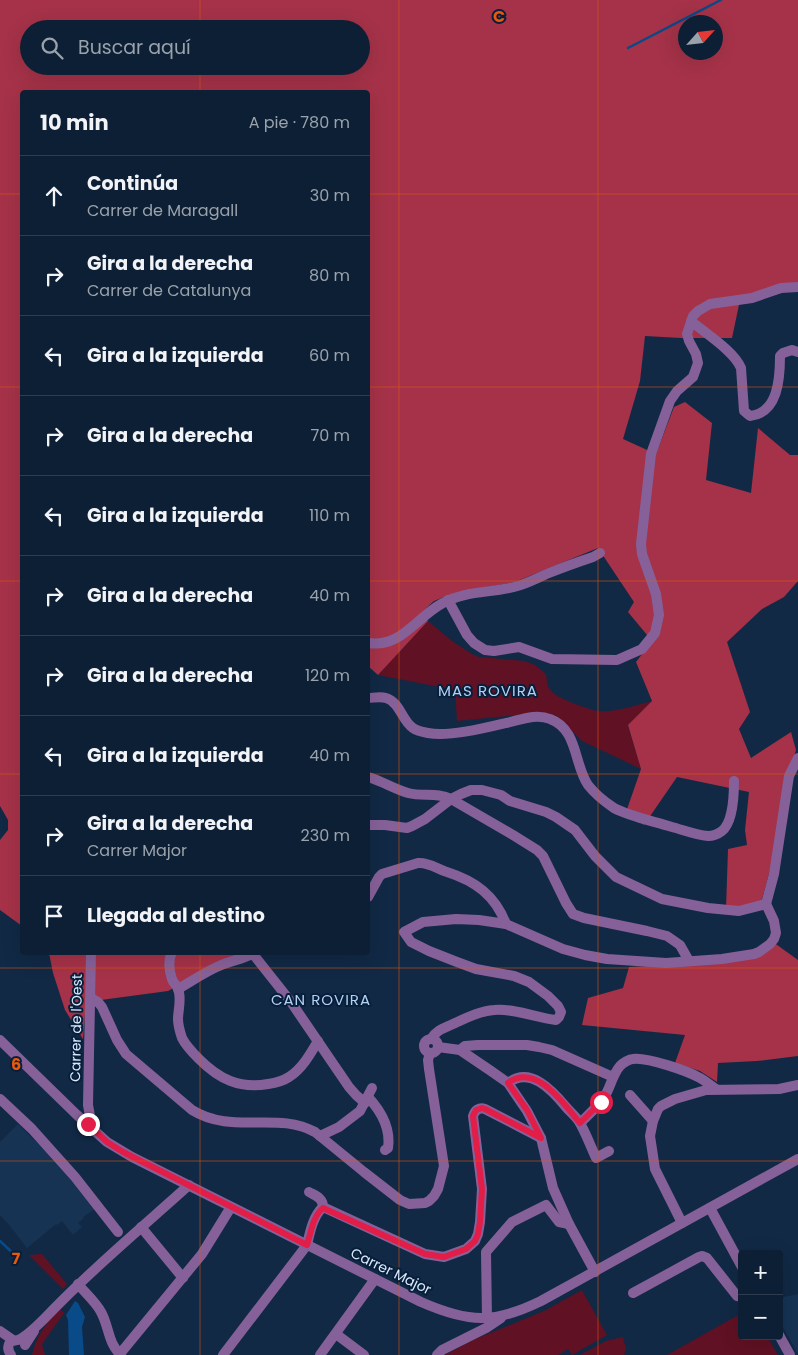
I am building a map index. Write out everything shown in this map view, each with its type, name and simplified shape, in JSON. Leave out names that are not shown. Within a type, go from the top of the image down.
[{"type":"street","points":[[448,600],[471,639],[481,649],[488,651],[520,647],[552,659],[617,660],[642,649],[655,633],[659,615],[656,594],[642,554],[641,544],[651,454],[670,401],[693,377],[698,362],[687,334],[693,316],[710,304],[752,298],[781,288],[798,287]]},
{"type":"street","points":[[691,321],[722,346],[738,362],[741,368],[744,411],[750,416],[756,416],[771,403],[777,391],[780,356],[782,353],[792,350],[798,352]]},
{"type":"street","points":[[370,642],[379,643],[399,637],[448,600],[463,595],[526,584],[600,553]]},
{"type":"street","points":[[370,698],[382,697],[394,701],[414,729],[428,733],[442,734],[465,731],[542,716],[552,719],[568,735],[588,785],[614,808],[640,818],[700,834],[714,835],[724,829],[728,822],[733,802],[734,780]]},
{"type":"street","points":[[91,998],[102,1007],[117,1040],[126,1054],[197,1113],[222,1121],[297,1124],[307,1127],[400,1200],[409,1204],[425,1203],[434,1196],[438,1189],[444,1166],[428,1060],[437,1032],[471,1016],[496,1009],[556,1020],[560,1012],[558,1006],[548,996],[529,982],[514,976],[476,968],[429,951],[411,942],[404,932],[423,922],[456,919],[480,920],[506,924],[562,949],[607,960],[666,963],[722,959],[754,954],[774,939],[776,933],[774,921],[766,904],[774,874],[789,776],[798,758]]},
{"type":"street","points":[[370,778],[408,793],[443,795],[451,799],[537,850],[543,856],[573,914],[667,936],[680,945],[688,961]]},
{"type":"street","points":[[370,825],[407,828],[425,819],[451,799],[471,790],[482,790],[546,812],[574,830],[616,878],[662,900],[739,911],[766,904]]},
{"type":"street","points":[[370,893],[382,874],[423,862],[449,872],[478,887],[495,901],[506,924]]},
{"type":"street","name":"Carrer de l'Oest","points":[[88,1124],[90,1116],[88,1105],[91,955]]},
{"type":"street","points":[[170,955],[172,979],[178,989],[179,1027],[183,1040],[210,1069],[229,1081],[252,1086],[284,1080],[296,1071],[318,1041]]},
{"type":"street","points":[[178,989],[220,965],[249,955]]},
{"type":"street","points":[[256,955],[349,1087],[356,1095],[369,1096]]},
{"type":"street","name":"Carrer Major","points":[[0,1040],[77,1115],[112,1145],[307,1245],[435,1308],[457,1315],[487,1319],[504,1316],[541,1302],[798,1159]]},
{"type":"street","points":[[460,1050],[465,1046],[478,1045],[528,1045],[552,1050],[582,1065],[613,1077]]},
{"type":"street","points":[[433,1046],[460,1050],[508,1083],[527,1110],[541,1138],[553,1188],[569,1224],[595,1272]]},
{"type":"street","points":[[580,1123],[605,1097],[620,1065],[628,1060],[637,1058],[680,1069],[700,1078],[716,1089]]},
{"type":"street","points":[[508,1083],[518,1077],[528,1077],[546,1086],[557,1095],[580,1123],[596,1158],[609,1151]]},
{"type":"street","points":[[682,1224],[655,1169],[650,1141],[653,1121],[658,1109],[667,1102],[706,1090],[779,1089],[798,1084]]},
{"type":"street","points":[[630,1095],[653,1121]]},
{"type":"street","points":[[320,1136],[339,1127],[360,1111],[369,1096]]},
{"type":"street","points":[[369,1096],[382,1115],[387,1130],[389,1140],[388,1148],[385,1150]]},
{"type":"street","points":[[0,1099],[32,1129],[88,1193],[122,1237]]},
{"type":"street","points":[[77,1115],[88,1105]]},
{"type":"street","points":[[323,1208],[425,1254],[444,1257],[454,1254],[466,1249],[475,1241],[480,1222],[482,1189],[473,1116],[476,1110],[485,1109],[541,1138]]},
{"type":"street","points":[[18,1349],[37,1326],[122,1237],[142,1227],[189,1185]]},
{"type":"street","points":[[308,1192],[320,1198],[323,1208]]},
{"type":"street","points":[[487,1319],[486,1252],[512,1222],[546,1205],[559,1222],[569,1224]]},
{"type":"street","points":[[78,1284],[98,1307],[115,1349],[120,1355],[202,1254],[231,1207]]},
{"type":"street","points":[[223,1355],[307,1245],[313,1223],[323,1208]]},
{"type":"street","points":[[710,1208],[738,1260]]},
{"type":"street","points":[[142,1227],[183,1278]]},
{"type":"street","points":[[633,1293],[702,1256],[707,1258],[738,1296]]},
{"type":"street","points":[[320,1355],[376,1279]]},
{"type":"street","points":[[437,1355],[442,1350],[486,1328],[504,1316]]},
{"type":"street","points":[[0,1331],[18,1349]]},
{"type":"street","points":[[336,1334],[364,1355]]},
{"type":"street","points":[[0,1336],[18,1349]]},
{"type":"street","points":[[782,1340],[790,1355]]},
{"type":"shaded area","points":[[0,0],[798,0],[798,285],[740,300],[732,338],[645,336],[640,381],[623,439],[656,454],[674,407],[685,402],[712,423],[706,480],[751,493],[758,428],[790,455],[798,455],[798,581],[784,597],[762,609],[727,642],[750,712],[739,729],[751,758],[791,732],[796,750],[790,770],[779,837],[761,903],[726,909],[728,849],[747,845],[745,830],[749,792],[677,777],[644,825],[626,812],[641,769],[628,725],[652,701],[636,662],[652,641],[628,612],[634,602],[598,548],[515,582],[458,592],[434,601],[421,613],[428,621],[378,675],[370,668],[370,90],[20,90],[20,925],[0,910],[0,840],[8,830],[8,820],[0,806]]},
{"type":"shaded area","points":[[428,621],[452,641],[479,657],[525,661],[535,665],[546,674],[548,686],[552,692],[581,706],[598,711],[610,711],[652,701],[628,726],[641,769],[582,741],[557,716],[539,713],[457,721],[455,690],[378,675]]},
{"type":"shaded area","points":[[773,942],[798,960],[798,1056],[718,1063],[717,1082],[700,1071],[675,1063],[685,1035],[582,1025],[588,998],[623,988],[629,967],[688,964],[756,955]]},
{"type":"shaded area","points":[[49,955],[249,955],[222,962],[168,991],[86,1002],[83,1039],[65,1010]]},
{"type":"shaded area","points":[[18,1124],[51,1156],[96,1208],[83,1217],[78,1223],[82,1227],[73,1235],[62,1221],[27,1248],[0,1215],[0,1142]]},
{"type":"shaded area","points":[[42,1254],[67,1284],[63,1289],[29,1255]]},
{"type":"shaded area","points":[[582,1290],[607,1335],[572,1355],[568,1349],[558,1355],[445,1355],[473,1340],[544,1311]]},
{"type":"shaded area","points":[[798,1294],[798,1354],[783,1327],[783,1297]]},
{"type":"shaded area","points":[[60,1309],[64,1313],[42,1344],[45,1355],[32,1355],[43,1330]]},
{"type":"shaded area","points":[[738,1315],[738,1340],[769,1340],[778,1355],[667,1355]]},
{"type":"shaded area","points":[[623,1337],[626,1349],[624,1355],[580,1355],[606,1341]]},
{"type":"water","points":[[75,1301],[85,1317],[82,1327],[84,1355],[69,1355],[68,1320],[66,1315]]},
{"type":"waterway","points":[[628,48],[721,0]]},
{"type":"waterway","points":[[0,1241],[18,1258]]},
{"type":"district","name":"MAS ROVIRA","points":[[488,690]]},
{"type":"district","name":"CAN ROVIRA","points":[[321,999]]},
{"type":"route","points":[[88,1124],[107,1142],[123,1152],[307,1245],[313,1223],[323,1208],[425,1254],[444,1257],[466,1249],[475,1241],[478,1234],[482,1189],[473,1116],[476,1110],[485,1109],[541,1138],[527,1110],[508,1083],[512,1079],[528,1077],[546,1086],[557,1095],[580,1123],[601,1102]]}]
